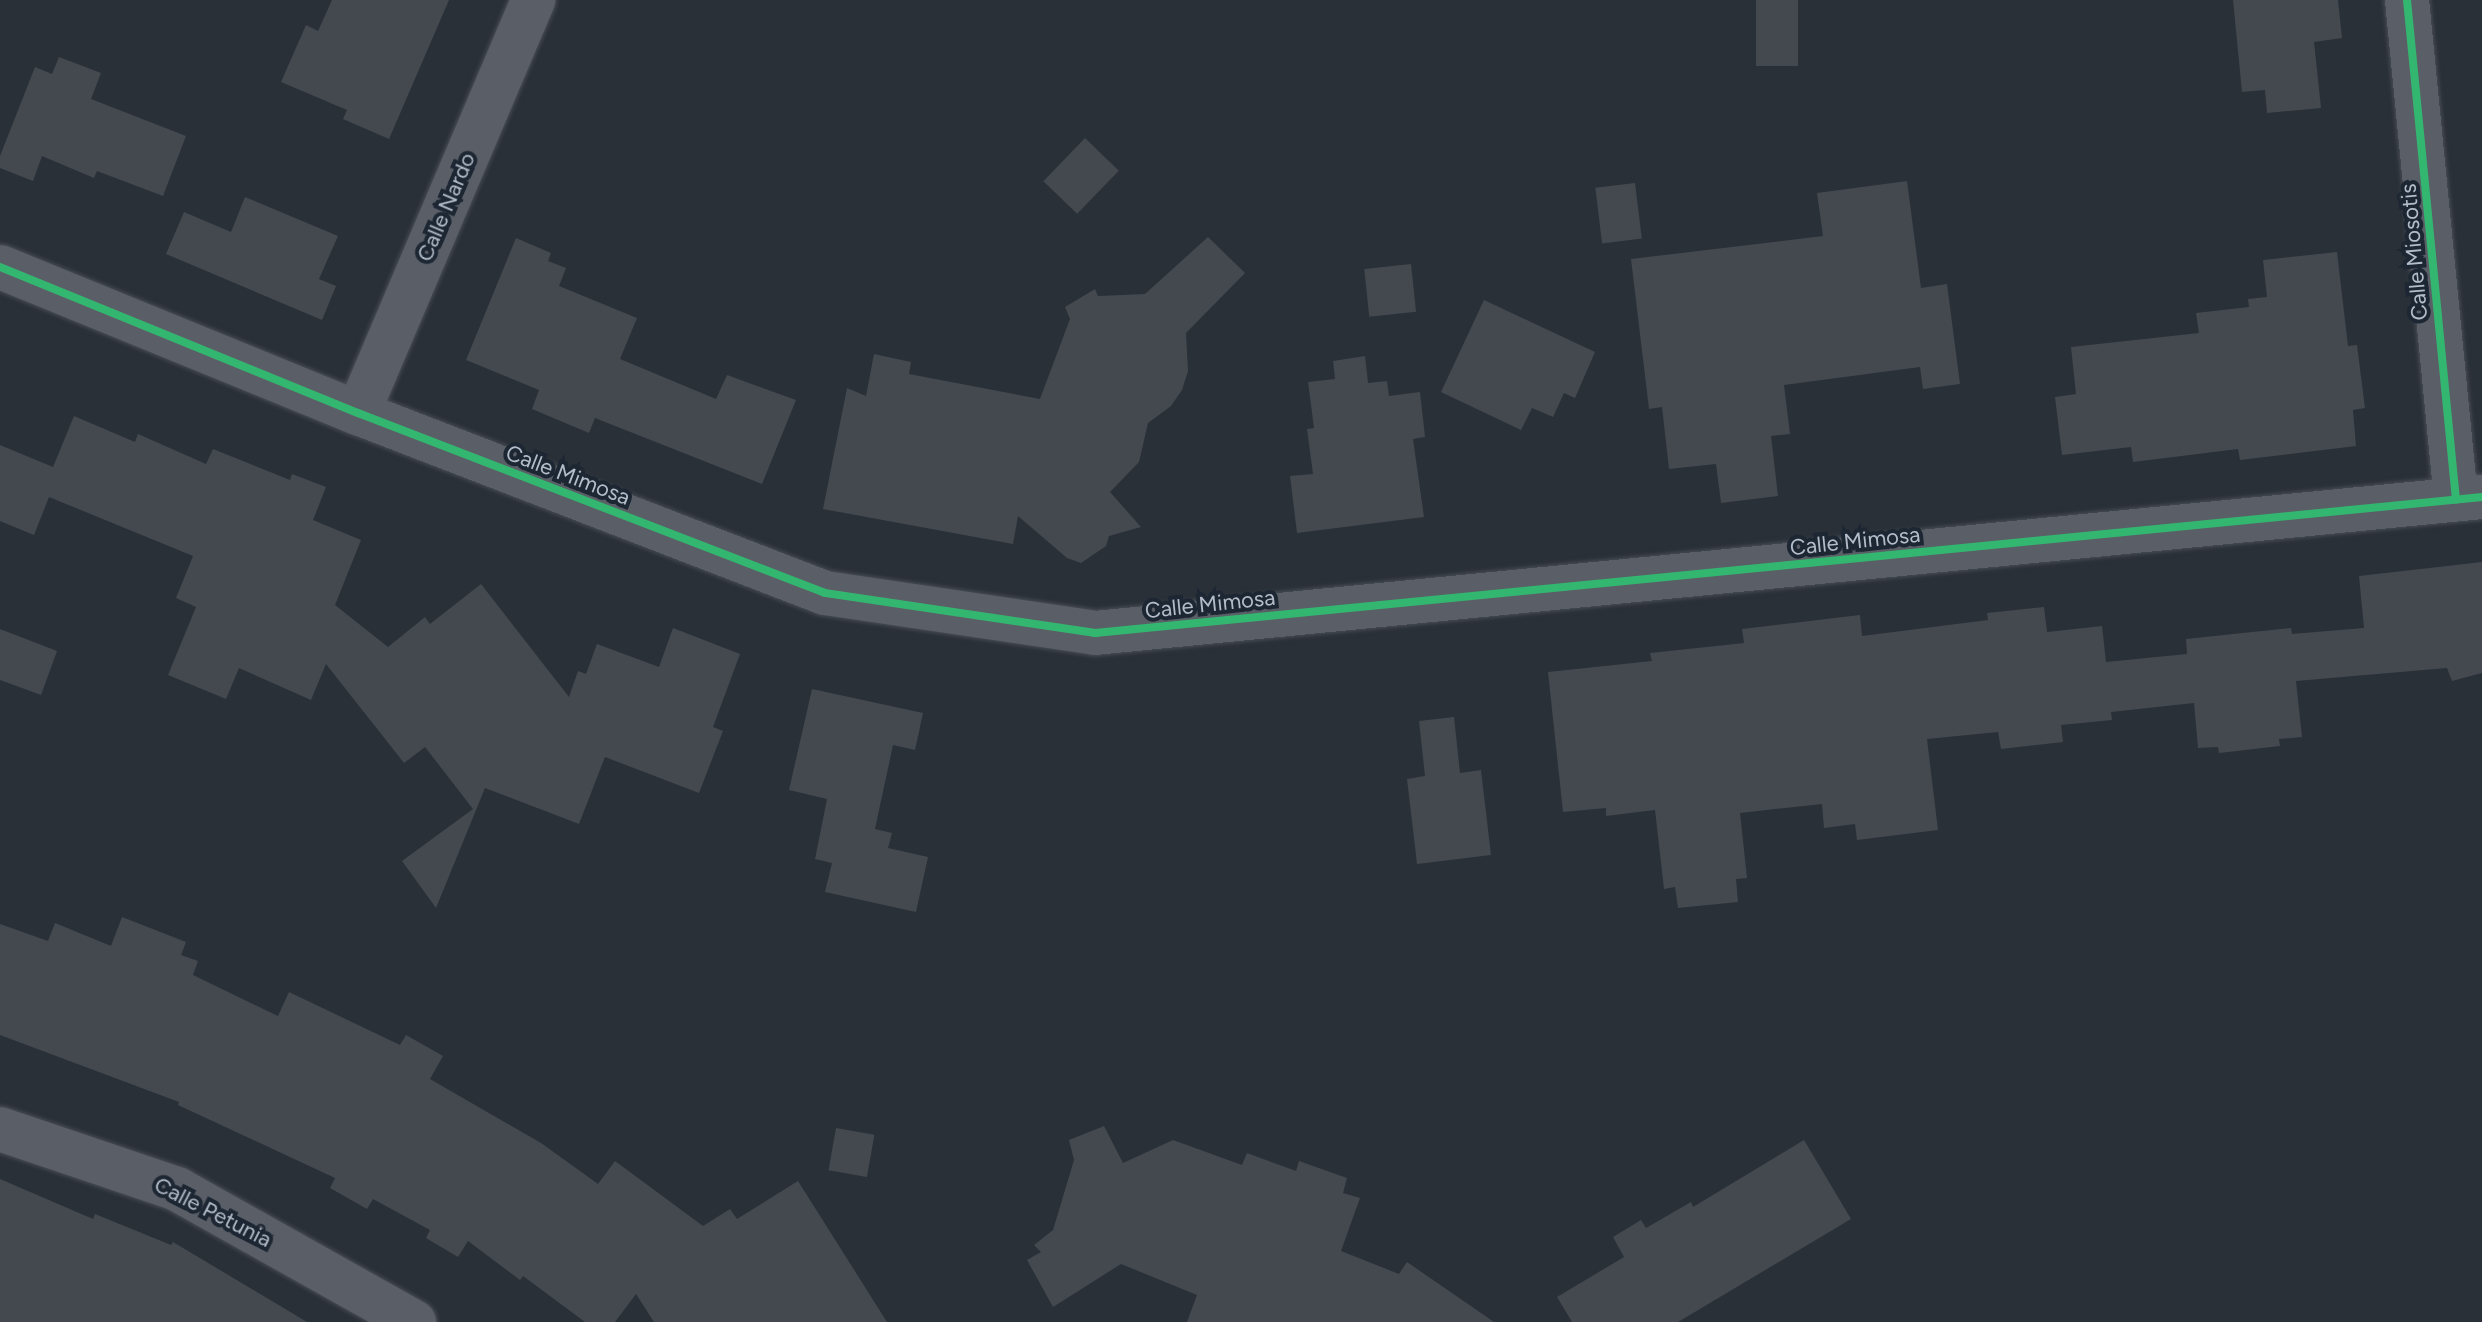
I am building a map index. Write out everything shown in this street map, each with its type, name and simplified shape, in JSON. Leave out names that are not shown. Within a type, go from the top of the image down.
[{"type":"street","name":"Calle Nardo","points":[[358,413],[533,0]]},
{"type":"street","name":"Calle Miosotis","points":[[2407,0],[2469,499]]},
{"type":"street","name":"Calle Mimosa","points":[[0,267],[358,413],[825,593],[1095,633],[2469,499]]},
{"type":"street","name":"Calle Petunia","points":[[0,1129],[177,1189],[414,1322]]},
{"type":"building","points":[[332,0],[449,0],[389,139],[343,119],[347,110],[281,82],[306,25],[318,31]]},
{"type":"building","points":[[1756,0],[1798,0],[1798,66],[1756,66]]},
{"type":"building","points":[[2233,0],[2338,0],[2342,38],[2314,42],[2321,108],[2267,113],[2265,90],[2242,92]]},
{"type":"building","points":[[59,57],[101,73],[91,99],[186,136],[163,196],[97,171],[94,178],[42,156],[33,181],[0,168],[0,156],[35,67],[52,74]]},
{"type":"building","points":[[1085,138],[1119,171],[1077,214],[1043,181]]},
{"type":"building","points":[[1907,181],[1921,288],[1947,284],[1960,384],[1923,389],[1920,367],[1784,385],[1790,434],[1771,436],[1778,496],[1721,503],[1716,464],[1669,469],[1662,407],[1649,409],[1631,259],[1823,236],[1817,193]]},
{"type":"building","points":[[1635,183],[1642,239],[1602,243],[1595,188]]},
{"type":"building","points":[[245,197],[338,236],[319,279],[336,286],[322,320],[166,254],[184,212],[231,232]]},
{"type":"building","points":[[1208,237],[1245,273],[1186,333],[1188,371],[1182,390],[1171,406],[1148,423],[1139,462],[1110,492],[1141,527],[1109,536],[1106,546],[1081,563],[1067,558],[1018,516],[1013,544],[823,509],[847,388],[866,396],[874,354],[911,362],[909,374],[1040,399],[1070,319],[1065,307],[1095,289],[1098,296],[1145,294]]},
{"type":"building","points":[[516,238],[551,253],[548,261],[566,268],[559,286],[637,318],[620,359],[716,399],[727,375],[796,400],[762,484],[595,418],[589,433],[532,409],[539,390],[466,360]]},
{"type":"building","points":[[2337,252],[2348,346],[2357,345],[2365,408],[2353,410],[2356,446],[2240,460],[2238,449],[2133,462],[2131,447],[2062,455],[2055,397],[2076,394],[2071,347],[2199,333],[2196,313],[2249,307],[2248,299],[2267,297],[2263,260]]},
{"type":"building","points":[[1411,264],[1416,312],[1369,317],[1364,269]]},
{"type":"building","points":[[1484,300],[1595,352],[1575,398],[1564,393],[1553,417],[1532,408],[1521,430],[1441,392]]},
{"type":"building","points":[[1365,356],[1368,383],[1387,381],[1389,396],[1420,392],[1425,437],[1413,439],[1424,517],[1297,533],[1290,476],[1313,474],[1307,429],[1314,428],[1308,382],[1335,379],[1333,361]]},
{"type":"building","points":[[74,416],[135,442],[138,434],[206,464],[213,449],[290,480],[292,474],[326,487],[313,520],[361,540],[335,605],[388,647],[425,617],[430,624],[481,584],[569,697],[578,671],[586,674],[597,644],[659,667],[673,628],[740,654],[713,727],[723,731],[699,793],[605,757],[579,824],[485,788],[436,908],[402,861],[473,809],[425,747],[404,763],[326,664],[311,700],[239,668],[226,699],[168,675],[196,607],[176,598],[193,556],[49,497],[34,535],[0,521],[0,445],[53,467]]},
{"type":"building","points":[[2482,562],[2482,673],[2452,681],[2447,668],[2296,681],[2302,737],[2279,739],[2280,746],[2219,753],[2218,747],[2198,748],[2194,703],[2111,712],[2112,720],[2061,725],[2063,742],[2001,749],[1998,732],[1927,739],[1938,830],[1857,840],[1855,824],[1824,828],[1822,804],[1740,813],[1747,878],[1736,879],[1738,902],[1678,908],[1675,887],[1664,889],[1655,810],[1606,816],[1606,808],[1563,812],[1548,672],[1652,661],[1650,653],[1744,643],[1742,629],[1860,615],[1862,636],[1988,620],[1987,613],[2044,607],[2047,632],[2102,626],[2106,662],[2187,654],[2186,639],[2291,628],[2292,634],[2364,628],[2359,576]]},
{"type":"building","points":[[0,629],[57,651],[41,695],[0,680]]},
{"type":"building","points":[[812,689],[923,713],[915,750],[893,745],[875,829],[892,833],[888,848],[928,857],[916,912],[825,892],[832,863],[815,859],[827,799],[789,790]]},
{"type":"building","points":[[1454,717],[1460,773],[1481,770],[1491,855],[1417,864],[1407,779],[1425,776],[1419,721]]},
{"type":"building","points":[[122,917],[186,942],[181,955],[198,961],[193,975],[278,1016],[289,992],[400,1045],[406,1035],[443,1056],[430,1079],[541,1143],[598,1184],[615,1161],[703,1226],[730,1209],[737,1219],[798,1181],[887,1322],[654,1322],[636,1294],[615,1322],[585,1322],[523,1276],[520,1280],[468,1241],[458,1257],[426,1238],[430,1230],[373,1199],[367,1209],[330,1188],[335,1178],[178,1105],[179,1102],[0,1035],[0,924],[48,941],[55,923],[111,946]]},
{"type":"building","points":[[1104,1126],[1123,1163],[1173,1140],[1242,1165],[1247,1153],[1296,1171],[1299,1161],[1347,1178],[1343,1193],[1360,1198],[1341,1251],[1399,1274],[1407,1262],[1494,1322],[1187,1322],[1197,1295],[1121,1264],[1053,1307],[1027,1260],[1041,1252],[1034,1245],[1053,1230],[1074,1160],[1069,1140]]},
{"type":"building","points":[[836,1128],[874,1135],[867,1177],[829,1170]]},
{"type":"building","points":[[1804,1140],[1851,1219],[1678,1322],[1572,1322],[1557,1297],[1624,1257],[1613,1237],[1641,1220],[1646,1228],[1691,1202],[1693,1207]]},
{"type":"building","points":[[0,1179],[93,1219],[95,1214],[171,1245],[173,1242],[307,1322],[0,1322]]},
{"type":"cycle path","points":[[2407,0],[2456,500]]},
{"type":"cycle path","points":[[0,267],[358,413],[825,593],[1095,633],[2482,497]]}]
